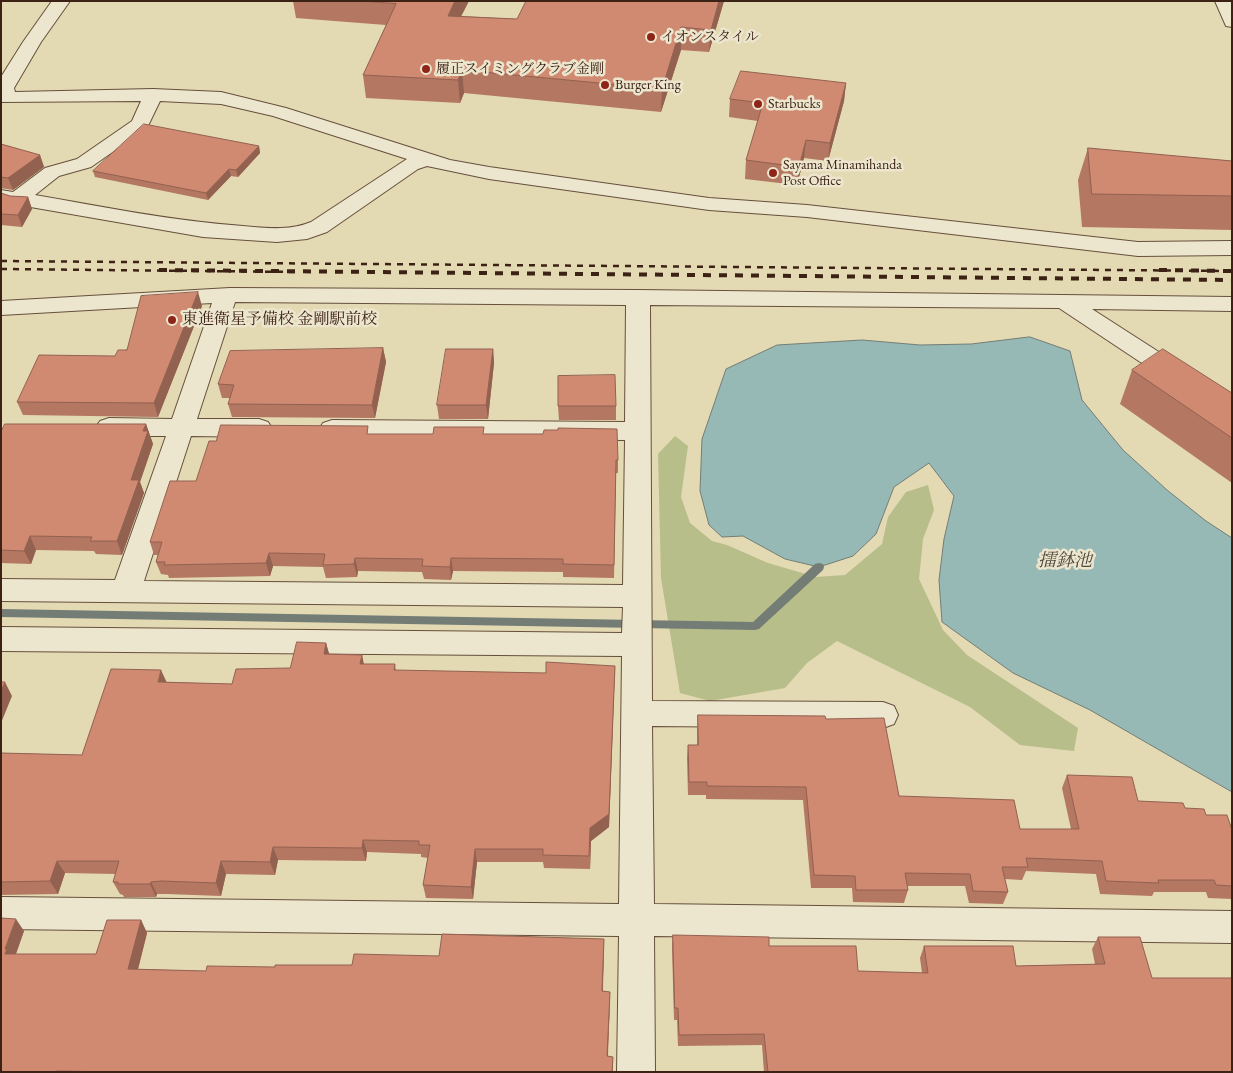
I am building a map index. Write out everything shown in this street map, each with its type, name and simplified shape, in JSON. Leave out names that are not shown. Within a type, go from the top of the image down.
[{"type":"street","points":[[61,1],[32,42],[4,88],[4,98],[153,95],[212,97],[241,101],[446,165],[489,173],[710,204],[807,211],[1138,249],[1232,248]]},
{"type":"street","points":[[1224,1],[1232,22]]},
{"type":"street","points":[[8,198],[52,172],[84,163],[140,124],[153,95]]},
{"type":"street","points":[[8,198],[163,225],[276,235],[307,232],[319,226],[411,165],[427,158]]},
{"type":"street","points":[[126,592],[226,296]]},
{"type":"street","points":[[1,308],[226,296],[1064,301],[1232,304]]},
{"type":"street","points":[[636,1072],[638,298]]},
{"type":"street","points":[[1064,301],[1232,411]]},
{"type":"street","points":[[81,427],[280,428]]},
{"type":"street","points":[[310,429],[638,431]]},
{"type":"street","points":[[1,590],[126,592],[638,621]]},
{"type":"street","points":[[1,639],[638,621]]},
{"type":"street","points":[[637,713],[883,715]]},
{"type":"street","points":[[1,914],[1232,927]]},
{"type":"green space","points":[[675,436],[688,446],[681,497],[690,523],[712,541],[727,545],[768,563],[816,577],[845,575],[882,544],[888,517],[906,492],[928,485],[934,510],[923,539],[919,579],[943,630],[967,655],[1078,728],[1074,751],[1020,745],[970,707],[837,641],[807,663],[785,688],[710,701],[680,693],[661,578],[658,454]]},
{"type":"water","name":"擂鉢池","points":[[1030,337],[1070,351],[1082,400],[1123,450],[1167,490],[1206,521],[1232,538],[1232,792],[1090,710],[1013,673],[942,622],[939,580],[944,539],[954,496],[929,463],[894,487],[876,534],[853,556],[819,567],[785,559],[743,536],[722,537],[709,525],[700,491],[702,439],[726,369],[777,345],[862,340],[920,345],[971,344]]},
{"type":"building","points":[[361,1],[455,1],[448,16],[517,19],[526,1],[719,1],[711,30],[681,27],[662,89],[462,70],[458,80],[363,75],[396,4]]},
{"type":"building","points":[[741,71],[846,83],[830,143],[806,140],[799,167],[746,160],[763,103],[730,99]]},
{"type":"building","points":[[144,124],[259,146],[236,170],[229,169],[206,193],[93,171]]},
{"type":"building","points":[[1,144],[40,155],[8,178],[1,177]]},
{"type":"building","points":[[1088,148],[1232,161],[1232,196],[1092,194]]},
{"type":"building","points":[[1,193],[10,196],[28,197],[18,215],[1,214]]},
{"type":"building","points":[[198,292],[154,403],[17,402],[39,355],[115,356],[118,350],[127,350],[141,296]]},
{"type":"building","points":[[383,348],[372,405],[228,404],[234,385],[218,384],[230,351]]},
{"type":"building","points":[[446,349],[493,349],[486,405],[437,405]]},
{"type":"building","points":[[1163,349],[1232,393],[1232,438],[1132,370]]},
{"type":"building","points":[[615,375],[616,406],[558,406],[558,376]]},
{"type":"building","points":[[5,424],[146,424],[143,431],[148,431],[131,480],[139,480],[117,541],[90,541],[92,537],[30,536],[24,551],[1,550],[1,432]]},
{"type":"building","points":[[221,425],[368,426],[367,434],[433,434],[434,427],[484,427],[483,434],[543,434],[544,430],[558,430],[558,428],[617,429],[618,460],[616,460],[614,565],[563,564],[563,559],[451,558],[450,567],[422,566],[423,559],[355,558],[354,564],[323,565],[325,554],[269,553],[266,563],[164,565],[165,562],[156,562],[162,542],[150,542],[170,481],[196,481],[209,441],[216,441]]},
{"type":"building","points":[[297,642],[326,643],[324,654],[362,655],[360,664],[395,664],[394,670],[546,673],[546,662],[615,666],[609,814],[590,828],[589,856],[543,855],[543,849],[475,849],[471,887],[423,885],[430,845],[419,845],[419,841],[363,840],[362,848],[273,847],[270,862],[221,861],[216,883],[161,881],[151,882],[150,884],[118,884],[118,882],[113,882],[119,861],[57,861],[50,881],[1,882],[1,753],[82,755],[111,669],[161,670],[158,682],[232,684],[236,669],[290,668]]},
{"type":"building","points":[[1,682],[5,682],[1,691]]},
{"type":"building","points":[[698,715],[825,716],[826,719],[884,718],[899,796],[1014,800],[1020,829],[1079,829],[1067,775],[1132,777],[1138,801],[1183,803],[1185,808],[1204,809],[1206,815],[1227,815],[1232,830],[1232,886],[1216,885],[1214,880],[1158,880],[1159,883],[1106,881],[1102,861],[1026,858],[1028,867],[1002,867],[1008,892],[973,891],[970,874],[905,873],[908,890],[856,890],[855,876],[814,875],[806,787],[707,786],[707,782],[689,782],[688,745],[698,745]]},
{"type":"building","points":[[1,918],[16,919],[5,954],[96,954],[107,920],[141,920],[128,969],[206,971],[207,966],[352,965],[354,954],[439,956],[442,934],[604,939],[602,991],[610,992],[607,1056],[613,1057],[612,1072],[1,1072]]},
{"type":"building","points":[[673,935],[769,937],[769,946],[856,946],[858,971],[928,973],[924,946],[1013,946],[1016,966],[1105,964],[1098,937],[1140,937],[1152,978],[1232,978],[1232,1072],[768,1072],[764,1034],[679,1035],[678,1008],[675,1008]]},
{"type":"waterway","points":[[1,613],[755,626],[819,567]]},
{"type":"railway","points":[[1,261],[1232,271],[1159,270]]},
{"type":"railway","points":[[1,269],[299,272]]},
{"type":"railway","points":[[159,270],[1232,280]]},
{"type":"place","name":"イオンスタイル","points":[[651,37]]},
{"type":"place","name":"履正スイミングクラブ金剛","points":[[426,69]]},
{"type":"place","name":"Burger King","points":[[605,85]]},
{"type":"place","name":"Starbucks","points":[[758,104]]},
{"type":"place","name":"Sayama Minamihanda Post Office","points":[[773,173]]},
{"type":"place","name":"東進衛星予備校 金剛駅前校","points":[[172,320]]}]
